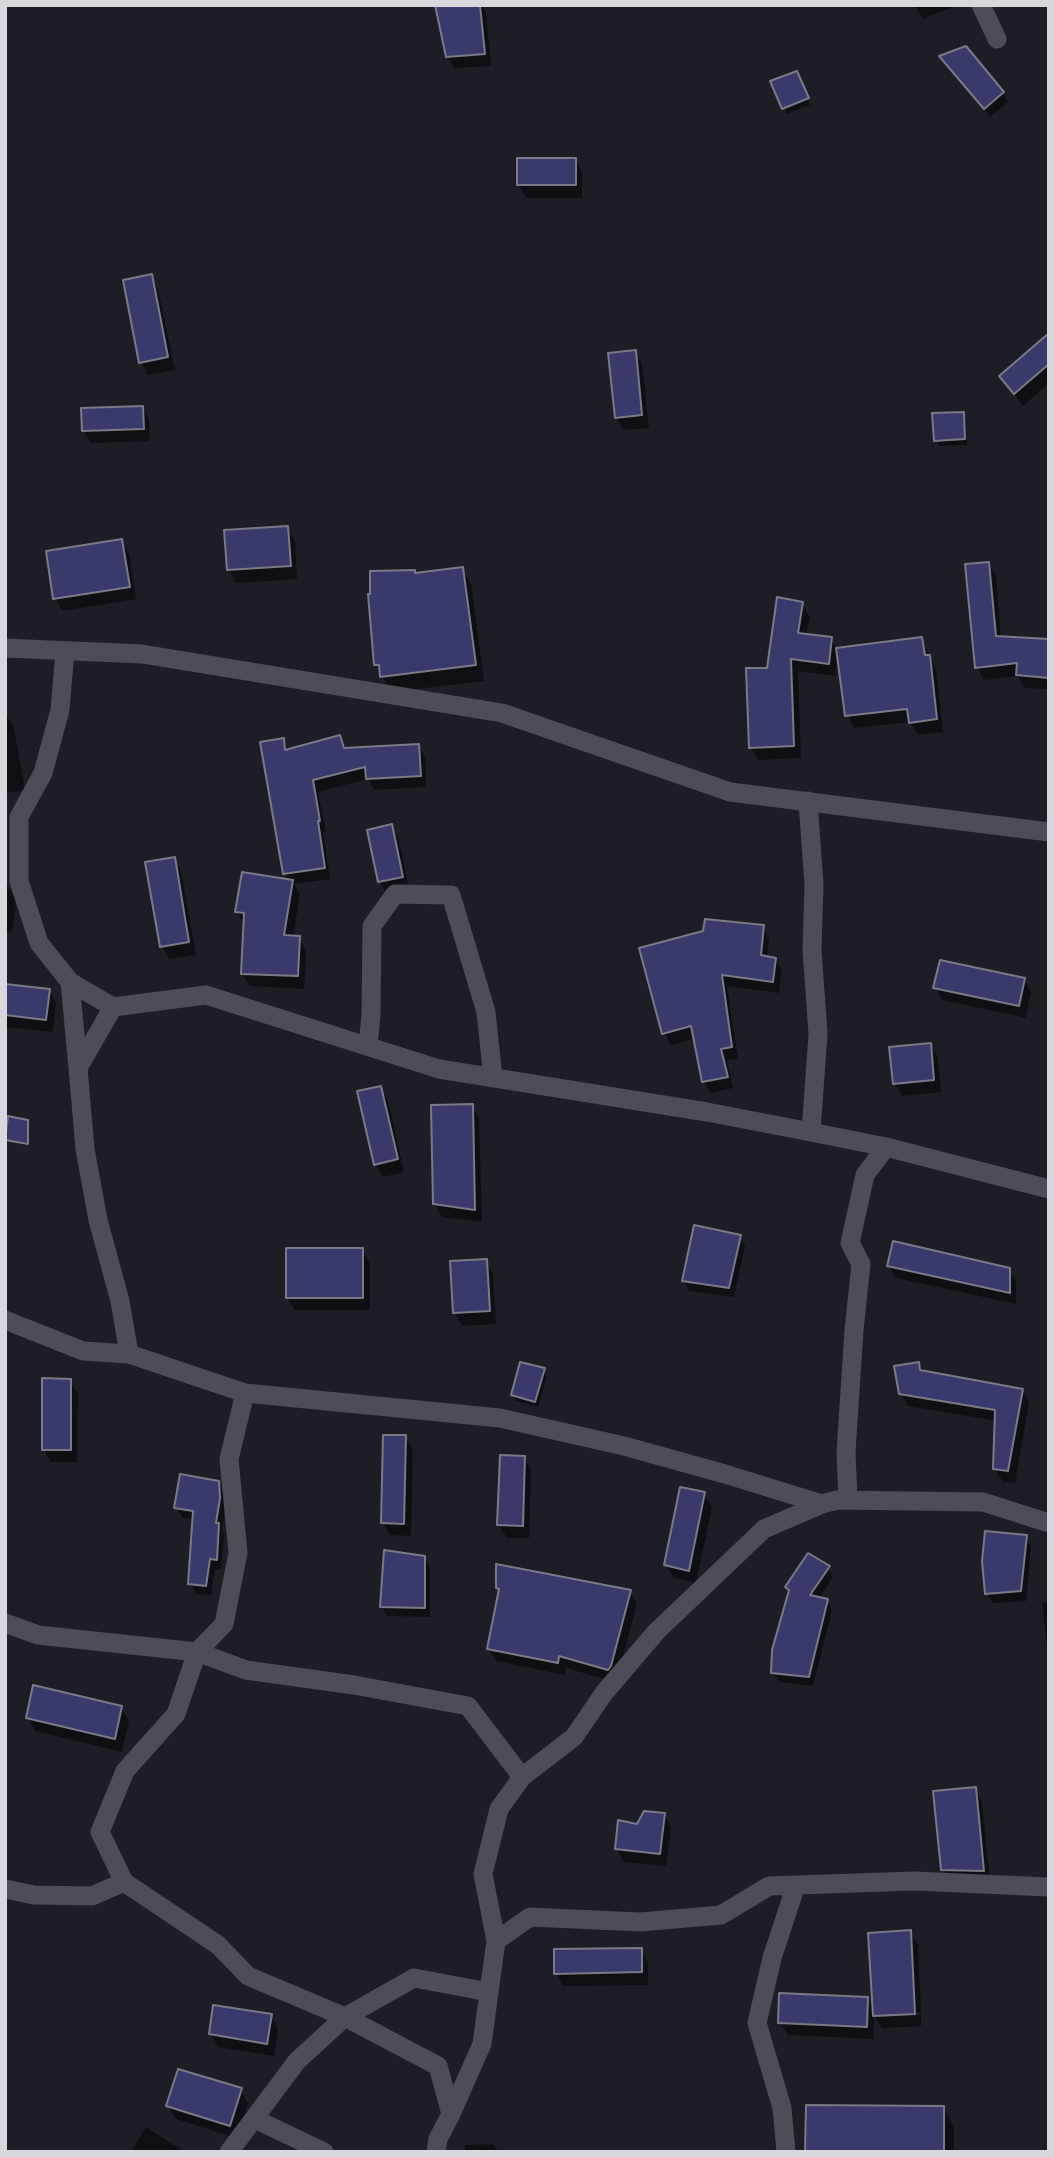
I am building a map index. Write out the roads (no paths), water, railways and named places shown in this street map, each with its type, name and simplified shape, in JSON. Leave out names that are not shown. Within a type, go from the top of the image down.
[{"type":"street","points":[[981,5],[997,39]]},
{"type":"street","points":[[5,648],[142,654],[502,713],[730,792],[1049,832]]},
{"type":"street","points":[[65,651],[60,710],[47,761],[19,817],[19,881],[39,943],[70,982],[113,1007],[206,995],[439,1069],[707,1112],[811,1132],[886,1147],[1049,1189]]},
{"type":"street","points":[[808,801],[814,885],[812,949],[818,1034],[811,1132]]},
{"type":"street","points":[[368,1046],[372,926],[395,894],[451,895],[486,1012],[493,1078]]},
{"type":"street","points":[[70,982],[85,1149],[98,1220],[120,1301],[129,1354]]},
{"type":"street","points":[[78,1068],[113,1007]]},
{"type":"street","points":[[848,1500],[847,1439],[861,1264],[849,1243],[865,1175],[886,1147]]},
{"type":"street","points":[[5,1320],[83,1351],[129,1354],[245,1393],[499,1418],[624,1446],[822,1504]]},
{"type":"street","points":[[245,1393],[229,1459],[238,1553],[224,1624],[197,1652],[176,1714],[125,1771],[100,1832],[124,1882],[218,1945],[248,1976],[345,2017],[438,2066],[451,2114]]},
{"type":"street","points":[[436,2152],[438,2139],[482,2044],[496,1941],[483,1874],[499,1809],[522,1777],[574,1737],[604,1693],[656,1632],[764,1528],[822,1504],[837,1500],[983,1502],[1049,1522]]},
{"type":"street","points":[[5,1623],[38,1635],[197,1652],[246,1670],[354,1685],[468,1706],[522,1777]]},
{"type":"street","points":[[496,1941],[530,1917],[640,1922],[721,1915],[769,1886],[915,1881],[1049,1887]]},
{"type":"street","points":[[5,1889],[34,1895],[92,1896],[124,1882]]},
{"type":"street","points":[[786,2152],[782,2108],[757,2023],[772,1958],[796,1885]]},
{"type":"street","points":[[229,2152],[297,2061],[345,2017],[414,1978],[489,1992]]},
{"type":"street","points":[[255,2119],[324,2152]]}]
